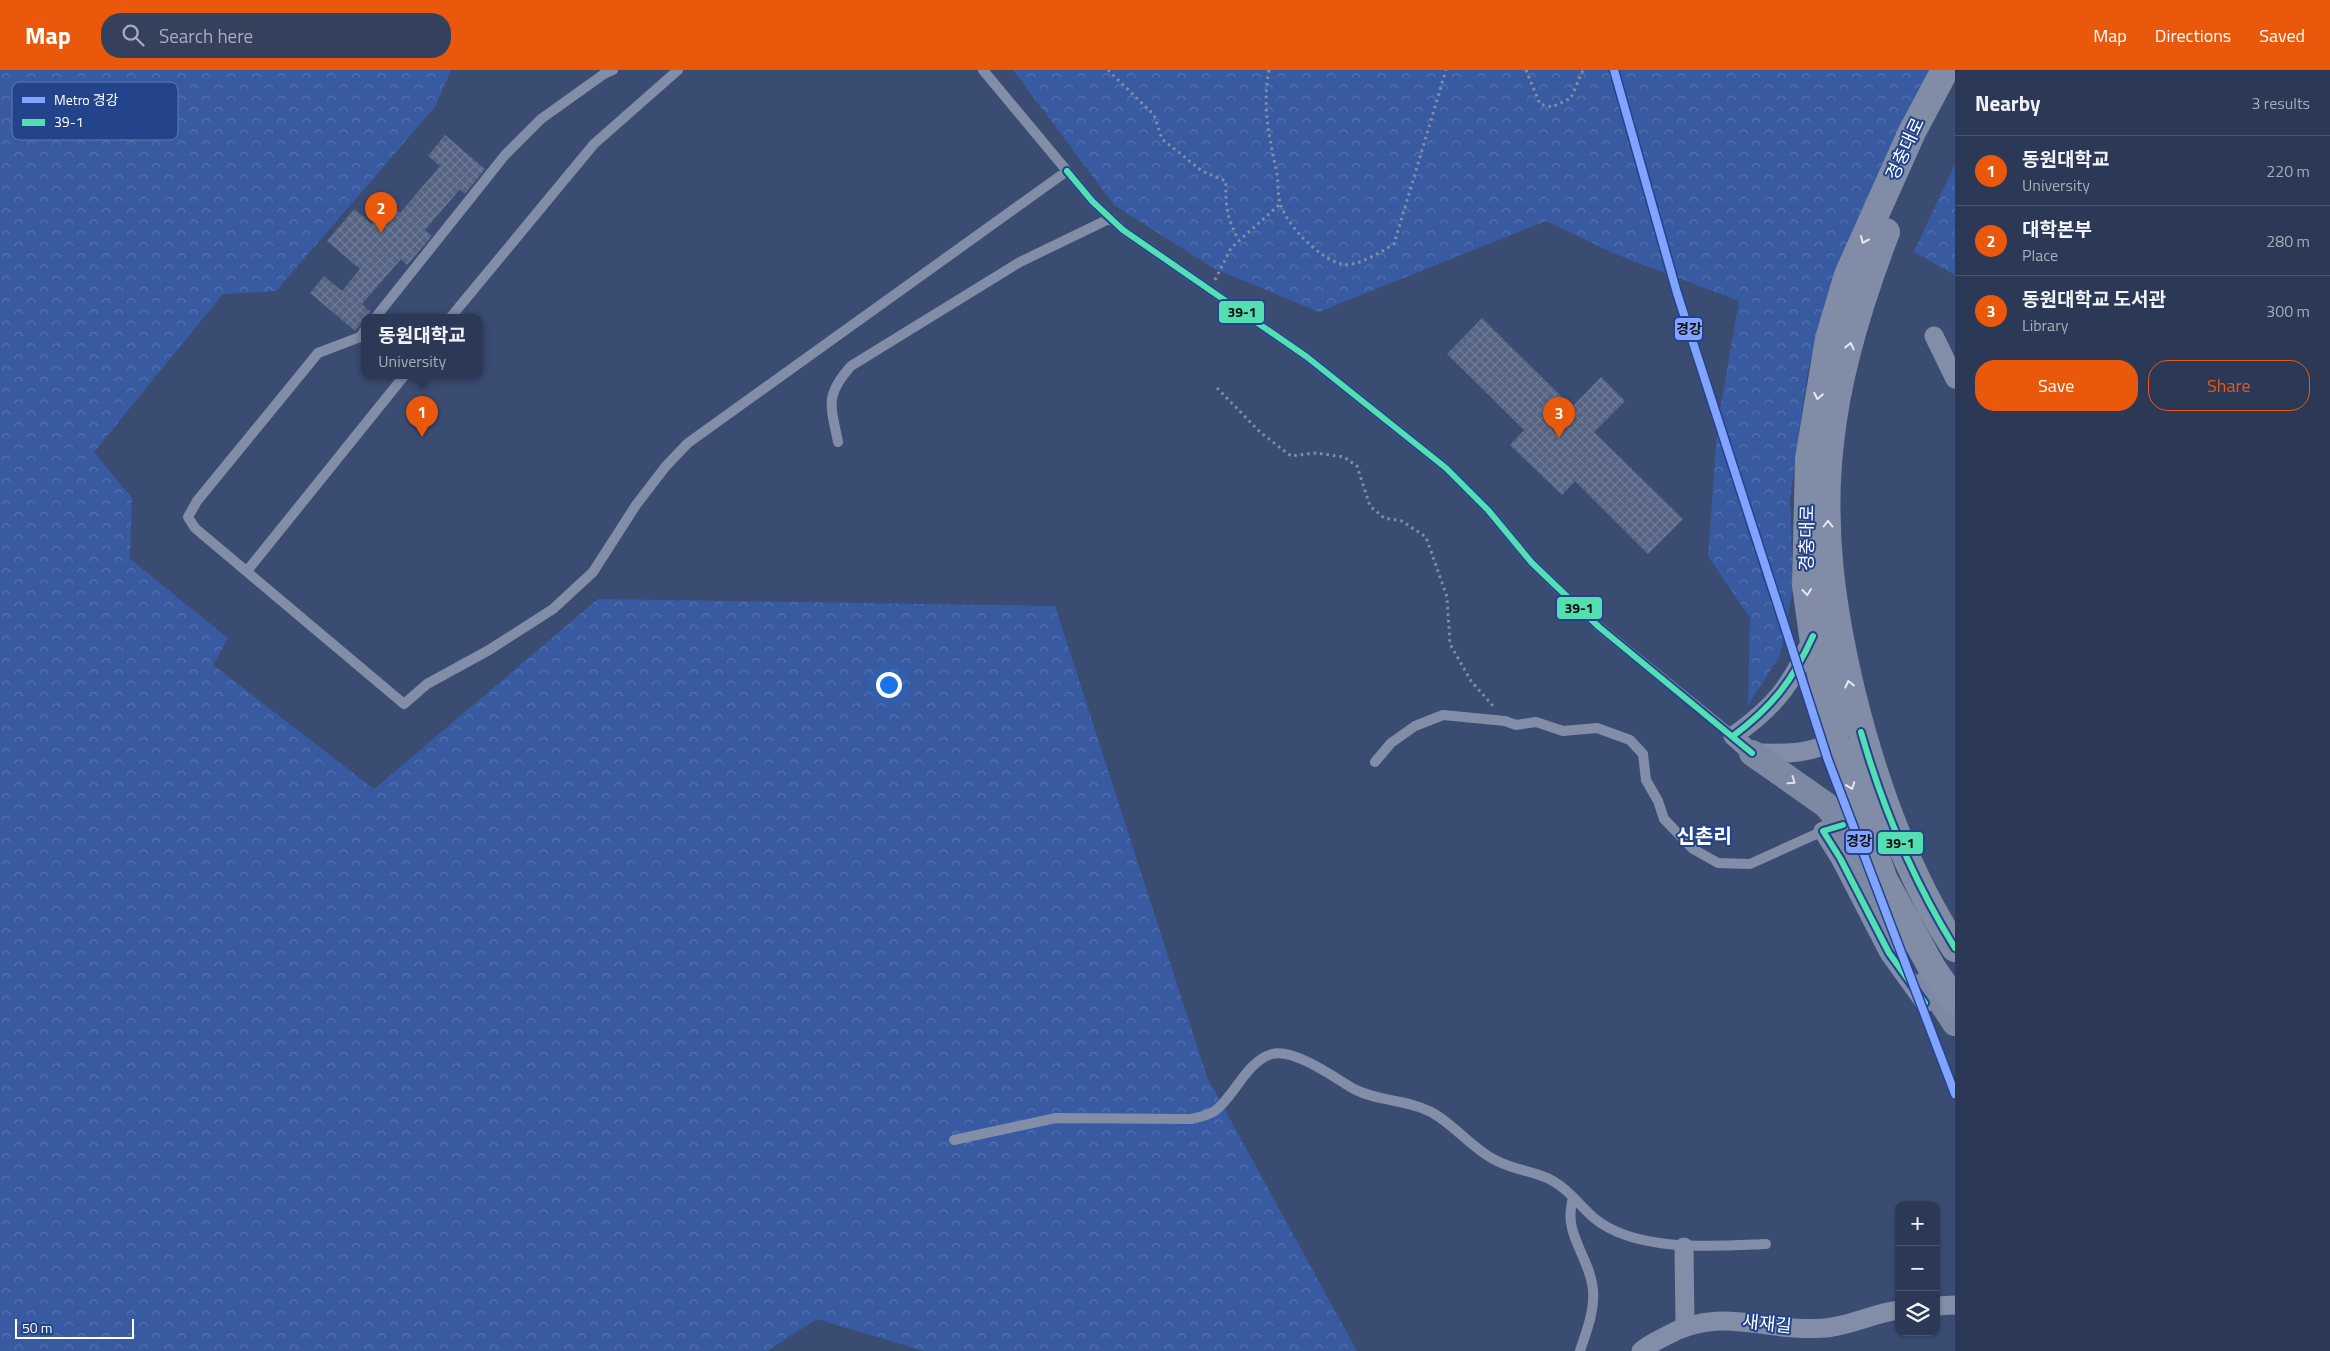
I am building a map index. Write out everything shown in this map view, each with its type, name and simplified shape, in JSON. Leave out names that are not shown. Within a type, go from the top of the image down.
[{"type":"main road","name":"경충대로","points":[[1945,70],[1912,132],[1848,275],[1829,339],[1808,459],[1806,585],[1813,636],[1835,740],[1884,880],[1932,968],[1955,1001]]},
{"type":"main road","name":"경충대로","points":[[1955,86],[1900,196],[1876,259],[1854,326],[1830,442],[1827,481],[1827,552],[1830,591],[1840,648],[1869,763],[1919,886],[1955,948]]},
{"type":"street","points":[[1934,336],[1955,379]]},
{"type":"street","points":[[1742,745],[1759,718],[1783,692],[1798,669],[1813,636]]},
{"type":"street","points":[[1742,745],[1801,754],[1861,732]]},
{"type":"street","points":[[1742,745],[1826,805],[1840,858],[1890,953],[1925,1003]]},
{"type":"street","points":[[1833,828],[1849,833],[1882,906],[1955,1023]]},
{"type":"street","points":[[1684,1247],[1685,1326]]},
{"type":"street","points":[[1940,1306],[1955,1305]]},
{"type":"street","name":"새재길","points":[[1641,1351],[1685,1326],[1722,1320],[1792,1328],[1826,1328],[1895,1311]]},
{"type":"lane","points":[[378,314],[505,155],[541,119],[604,74],[613,70]]},
{"type":"lane","points":[[453,314],[594,144],[678,70]]},
{"type":"lane","points":[[984,70],[1067,171],[1123,230],[1307,357],[1446,468],[1488,510],[1532,563],[1599,627],[1742,745]]},
{"type":"lane","points":[[361,335],[318,353],[197,500],[188,516],[195,528],[291,611],[404,704],[427,684],[489,650],[554,609],[593,572],[636,505],[666,466],[688,443],[1067,171]]},
{"type":"lane","points":[[838,442],[830,403],[837,382],[851,366],[1020,262],[1111,218]]},
{"type":"lane","points":[[247,571],[402,379]]},
{"type":"lane","points":[[1375,762],[1391,743],[1415,726],[1443,715],[1505,721],[1516,725],[1536,722],[1563,731],[1597,728],[1630,740],[1644,754],[1646,780],[1658,801],[1664,819],[1693,849],[1718,863],[1750,864],[1833,828]]},
{"type":"lane","points":[[954,1140],[1056,1118],[1191,1118],[1206,1116],[1217,1110],[1260,1060],[1272,1054],[1285,1054],[1301,1059],[1369,1096],[1432,1112],[1495,1161],[1545,1175],[1561,1185],[1595,1219],[1625,1234],[1684,1247],[1766,1244]]},
{"type":"lane","points":[[1573,1197],[1570,1216],[1572,1228],[1586,1260],[1593,1291],[1590,1319],[1580,1351]]},
{"type":"path","points":[[1108,70],[1154,116],[1162,139],[1182,157],[1202,171],[1226,181],[1225,207],[1230,225],[1238,240]]},
{"type":"path","points":[[1268,70],[1266,82],[1267,133],[1277,171],[1280,204],[1300,237],[1315,250],[1342,264],[1372,258],[1394,244],[1446,70]]},
{"type":"path","points":[[1526,70],[1540,104],[1552,107],[1571,98],[1583,70]]},
{"type":"path","points":[[1210,289],[1231,248],[1280,204]]},
{"type":"path","points":[[1217,388],[1260,432],[1291,456],[1316,453],[1344,457],[1357,466],[1370,506],[1384,518],[1402,521],[1426,537],[1447,597],[1450,644],[1471,681],[1505,721]]},
{"type":"green space","points":[[0,70],[451,70],[435,107],[276,291],[223,294],[94,452],[132,498],[130,559],[228,638],[213,665],[374,789],[598,599],[1055,606],[1207,1077],[1357,1351],[924,1351],[817,1319],[767,1351],[0,1351]]},
{"type":"green space","points":[[1013,70],[1933,70],[1848,242],[1808,369],[1790,499],[1793,588],[1780,656],[1748,705],[1750,618],[1708,556],[1718,421],[1739,301],[1615,254],[1546,221],[1319,312],[1213,268],[1114,205]]},
{"type":"green space","points":[[1955,164],[1955,275],[1914,252]]},
{"type":"building","points":[[445,135],[485,169],[465,194],[460,189],[425,230],[432,236],[407,265],[401,259],[362,304],[371,312],[369,314],[361,314],[361,324],[355,331],[310,293],[324,276],[342,291],[360,269],[327,241],[354,209],[372,224],[389,204],[400,213],[440,166],[428,156]]},
{"type":"building","points":[[1482,318],[1572,407],[1601,377],[1625,401],[1594,432],[1683,519],[1648,554],[1575,481],[1562,495],[1510,445],[1524,430],[1447,354]]},
{"type":"metro line","name":"경강","points":[[1614,70],[1677,293],[1828,760],[1955,1094]]},
{"type":"transit line","name":"39-1","points":[[1067,171],[1092,201],[1123,230],[1307,357],[1446,468],[1488,510],[1532,563],[1599,627],[1752,753]]},
{"type":"transit line","name":"39-1","points":[[1733,736],[1759,714],[1780,692],[1798,666],[1813,636]]},
{"type":"transit line","name":"39-1","points":[[1861,732],[1879,789],[1900,843],[1926,896],[1955,948]]},
{"type":"transit line","name":"39-1","points":[[1843,825],[1823,831],[1840,858],[1889,953],[1925,1003]]},
{"type":"place","name":"대학본부","points":[[381,233]]},
{"type":"place","name":"동원대학교","points":[[422,437]]},
{"type":"place","name":"동원대학교 도서관","points":[[1559,438]]},
{"type":"district","name":"신촌리","points":[[1704,836]]}]
